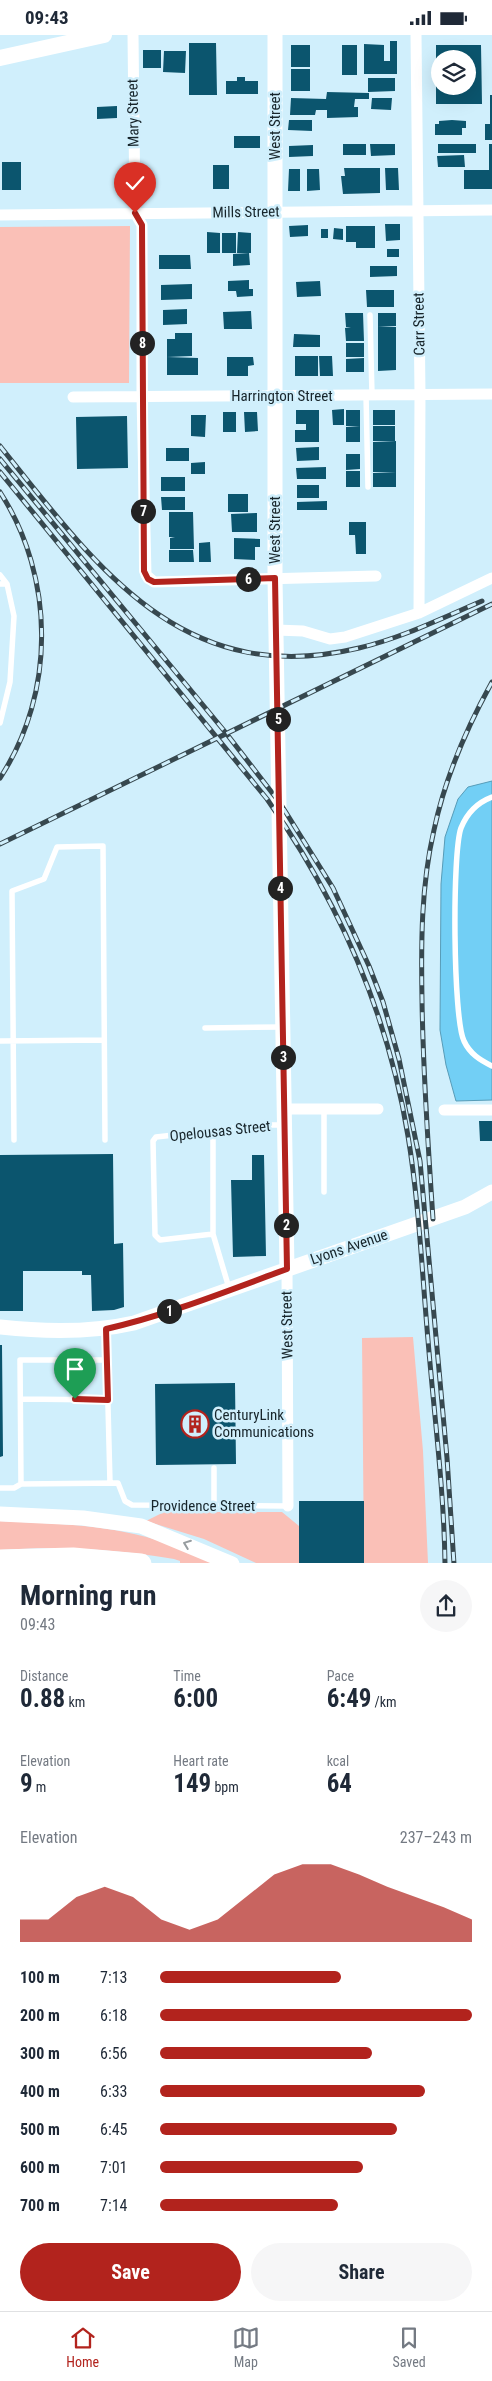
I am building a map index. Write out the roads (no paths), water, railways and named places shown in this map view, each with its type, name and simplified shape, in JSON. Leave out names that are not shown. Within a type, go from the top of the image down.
[{"type":"highway","points":[[0,1560],[73,1558],[141,1563]]},
{"type":"main road","points":[[0,58],[104,35]]},
{"type":"street","name":"Mary Street","points":[[133,35],[135,213],[142,225],[144,571],[148,579],[154,582],[275,578]]},
{"type":"street","name":"West Street","points":[[275,35],[275,578],[287,1269],[288,1506]]},
{"type":"street","name":"Carr Street","points":[[416,35],[420,395],[419,613]]},
{"type":"street","name":"Mills Street","points":[[0,215],[492,210]]},
{"type":"street","name":"Harrington Street","points":[[73,397],[492,394]]},
{"type":"street","points":[[275,578],[376,576]]},
{"type":"street","points":[[276,630],[303,631],[330,639],[364,632],[419,613],[492,578]]},
{"type":"street","name":"Opelousas Street","points":[[284,1117],[324,1109],[378,1109]]},
{"type":"street","points":[[444,1110],[492,1110]]},
{"type":"street","name":"Lyons Avenue","points":[[0,1327],[36,1330],[106,1329],[134,1323],[465,1207],[492,1192]]},
{"type":"street","points":[[0,1514],[83,1518],[141,1526],[232,1563]]},
{"type":"lane","points":[[368,487],[370,315]]},
{"type":"lane","points":[[0,575],[14,616],[10,682],[0,723]]},
{"type":"lane","points":[[492,797],[473,808],[461,830],[457,844],[456,902],[459,1027],[470,1051],[492,1066]]},
{"type":"lane","points":[[14,1140],[12,891],[44,879],[57,847],[103,846],[105,1139]]},
{"type":"lane","points":[[205,1028],[283,1027]]},
{"type":"lane","points":[[0,1041],[104,1040]]},
{"type":"lane","points":[[324,1109],[324,1193]]},
{"type":"lane","name":"Opelousas Street","points":[[213,1234],[160,1240],[155,1235],[153,1141],[156,1137],[264,1125],[284,1117]]},
{"type":"lane","points":[[212,1131],[213,1234],[230,1290]]},
{"type":"lane","points":[[0,1488],[14,1488],[21,1484],[110,1483],[106,1329]]},
{"type":"lane","points":[[21,1484],[20,1360],[107,1360]]},
{"type":"lane","points":[[21,1399],[108,1400]]},
{"type":"lane","points":[[214,1468],[214,1506]]},
{"type":"lane","name":"Providence Street","points":[[110,1483],[118,1483],[125,1501],[132,1505],[288,1506]]},
{"type":"water","points":[[492,781],[492,1100],[456,1101],[446,1065],[440,1030],[441,884],[445,837],[458,799],[468,787]]},
{"type":"railway","points":[[0,446],[72,535],[110,574],[150,608],[193,634],[242,651],[297,656],[359,648],[406,633],[482,601]]},
{"type":"railway","points":[[0,459],[226,733],[280,803],[333,888],[369,966],[383,1002],[399,1059],[420,1161],[447,1458],[454,1563]]},
{"type":"railway","points":[[0,472],[267,799],[293,837],[316,877],[338,918],[357,960],[388,1046],[399,1091],[412,1161],[441,1480],[445,1563]]},
{"type":"railway","points":[[0,492],[18,525],[31,561],[39,597],[42,635],[39,673],[31,709],[18,745],[0,778]]},
{"type":"railway","points":[[0,844],[492,604]]},
{"type":"railway","points":[[433,1219],[422,1000],[424,893],[430,851],[450,773],[465,736],[492,682]]},
{"type":"place","name":"CenturyLink Communications","points":[[195,1424]]}]
